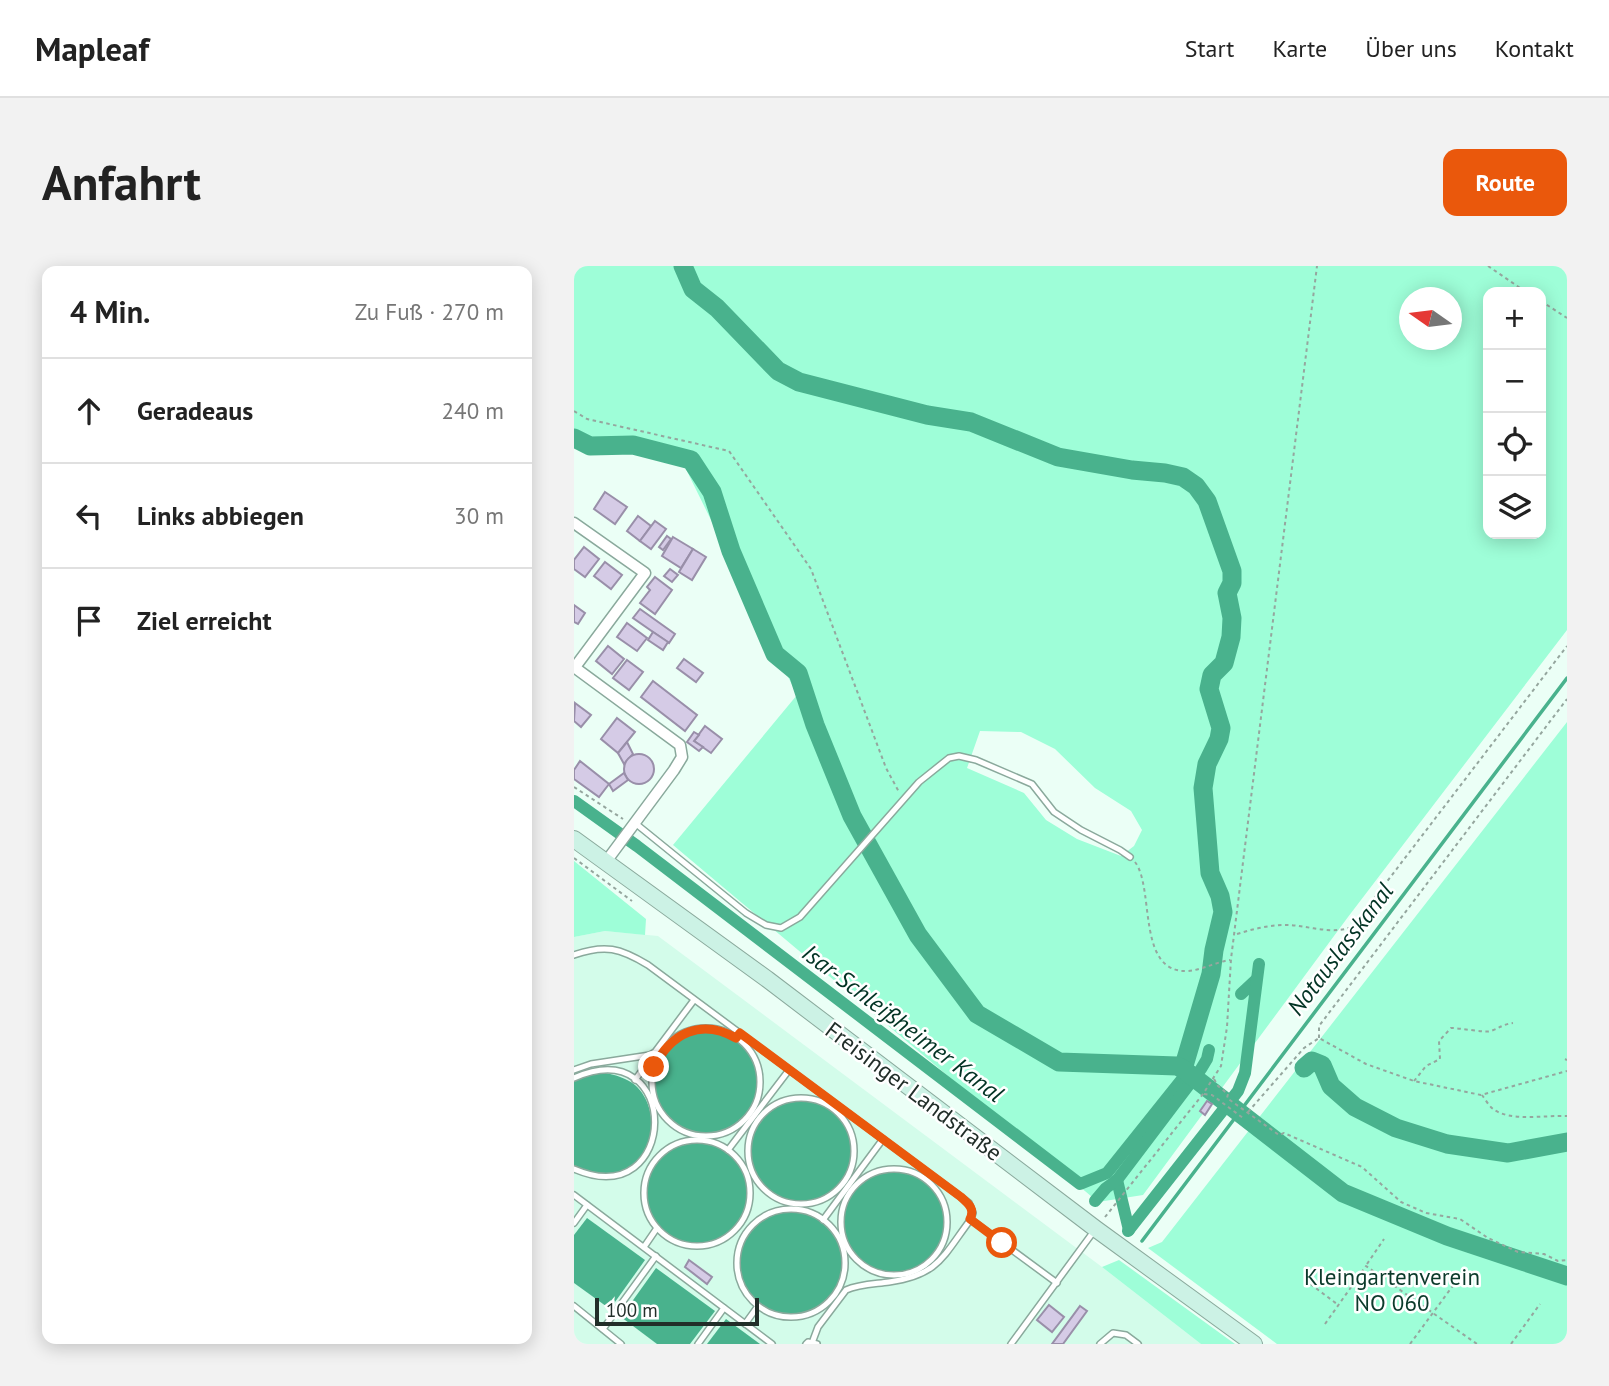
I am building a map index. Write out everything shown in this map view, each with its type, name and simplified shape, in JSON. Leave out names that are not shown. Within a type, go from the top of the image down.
[{"type":"main road","name":"Freisinger Landstraße","points":[[574,839],[1100,1224],[1254,1344]]},
{"type":"street","points":[[574,523],[645,573],[574,667],[680,746],[682,757],[605,863]]},
{"type":"lane","points":[[632,826],[746,913],[766,925],[781,928],[800,917],[919,782],[949,758],[959,756],[976,760],[1032,784],[1054,812],[1129,857]]},
{"type":"lane","points":[[574,955],[596,947],[632,955],[738,1036],[789,1069],[930,1177],[969,1203],[973,1213],[936,1265],[928,1272],[910,1276],[851,1288],[818,1309],[793,1317],[780,1316],[758,1306],[741,1284],[737,1267],[739,1249],[748,1231],[765,1216],[782,1210],[795,1207],[822,1201],[876,1171],[894,1168],[930,1177],[946,1206],[948,1223],[945,1240],[937,1255],[910,1276],[876,1273],[860,1263],[823,1220],[808,1212],[795,1207],[770,1196],[729,1150],[674,1126],[635,1080],[622,1073],[606,1070],[589,1071],[574,1078]]},
{"type":"lane","points":[[635,1080],[694,1000]]},
{"type":"lane","points":[[574,1070],[591,1064],[650,1055],[693,1030],[709,1029],[738,1036],[753,1054],[759,1069],[760,1088],[755,1105],[754,1116],[747,1151],[750,1202],[740,1225],[718,1243],[700,1247],[682,1245],[667,1238],[657,1228],[646,1210],[643,1193],[646,1176],[667,1149],[683,1141],[732,1130],[754,1116],[786,1100],[804,1098],[835,1106],[847,1124],[853,1142],[854,1160],[848,1195],[841,1212],[845,1266],[835,1298],[818,1327],[812,1344]]},
{"type":"lane","points":[[574,1169],[593,1177],[611,1176],[628,1170],[651,1146],[656,1129],[652,1085],[659,1050]]},
{"type":"lane","points":[[729,1150],[789,1069]]},
{"type":"lane","points":[[823,1220],[883,1139]]},
{"type":"lane","points":[[642,1158],[652,1166]]},
{"type":"lane","points":[[574,1195],[772,1344]]},
{"type":"lane","points":[[574,1223],[587,1205]]},
{"type":"lane","points":[[970,1219],[1057,1283]]},
{"type":"lane","points":[[1011,1344],[1100,1224]]},
{"type":"lane","points":[[740,1225],[748,1231]]},
{"type":"lane","points":[[644,1247],[657,1228]]},
{"type":"lane","points":[[603,1329],[656,1256]]},
{"type":"lane","points":[[574,1306],[621,1344]]},
{"type":"lane","points":[[745,1324],[758,1306]]},
{"type":"lane","points":[[698,1344],[724,1308]]},
{"type":"lane","points":[[1100,1344],[1113,1332],[1126,1335],[1138,1344]]},
{"type":"path","points":[[1100,1224],[1203,1094],[1221,1066],[1231,959],[1317,266]]},
{"type":"path","points":[[1488,266],[1519,287]]},
{"type":"path","points":[[1546,304],[1567,318]]},
{"type":"path","points":[[574,411],[587,419],[729,451],[811,569],[886,768],[904,799]]},
{"type":"path","points":[[1236,935],[1264,926],[1287,925],[1344,931],[1353,926],[1567,646]]},
{"type":"path","points":[[1319,1038],[1319,1026],[1567,698]]},
{"type":"path","points":[[574,787],[632,826]]},
{"type":"path","points":[[1129,857],[1138,866],[1142,877],[1148,923],[1162,961],[1175,970],[1197,970],[1231,959]]},
{"type":"path","points":[[574,858],[632,901]]},
{"type":"path","points":[[1413,1082],[1426,1066],[1440,1059],[1439,1041],[1451,1028],[1490,1031],[1503,1024],[1513,1023]]},
{"type":"path","points":[[1319,1038],[1366,1064],[1413,1082],[1481,1095],[1567,1072]]},
{"type":"path","points":[[1248,1112],[1304,1048],[1319,1038]]},
{"type":"path","points":[[1213,1080],[1227,1094],[1227,1098],[1279,1135],[1284,1133],[1362,1167],[1401,1202],[1426,1213],[1460,1219],[1488,1238],[1518,1252],[1544,1254],[1558,1261],[1567,1260]]},
{"type":"path","points":[[1203,1094],[1212,1095],[1243,1118]]},
{"type":"path","points":[[1481,1095],[1493,1110],[1518,1117],[1567,1116]]},
{"type":"path","points":[[1325,1324],[1384,1238]]},
{"type":"path","points":[[1366,1266],[1477,1344]]},
{"type":"path","points":[[1410,1344],[1463,1272]]},
{"type":"path","points":[[1305,1280],[1338,1304]]},
{"type":"path","points":[[1511,1344],[1540,1304]]},
{"type":"shaded area","points":[[605,931],[658,936],[1201,1344],[574,1344],[574,937]]},
{"type":"shaded area","points":[[706,1031],[726,1035],[742,1046],[753,1062],[757,1082],[753,1102],[742,1118],[726,1129],[706,1133],[686,1129],[670,1118],[659,1102],[655,1082],[659,1062],[670,1046],[686,1035]]},
{"type":"shaded area","points":[[605,1073],[621,1077],[635,1085],[650,1109],[651,1124],[650,1138],[637,1162],[626,1170],[611,1174],[574,1167],[574,1081],[589,1074]]},
{"type":"shaded area","points":[[801,1101],[821,1105],[837,1116],[848,1132],[852,1152],[848,1172],[837,1188],[821,1199],[801,1203],[781,1199],[765,1188],[754,1172],[750,1152],[754,1132],[765,1116],[781,1105]]},
{"type":"shaded area","points":[[696,1142],[716,1146],[732,1157],[743,1173],[747,1193],[743,1213],[732,1229],[716,1240],[696,1244],[676,1240],[660,1229],[649,1213],[645,1193],[649,1173],[660,1157],[676,1146]]},
{"type":"shaded area","points":[[894,1171],[914,1175],[930,1186],[941,1202],[945,1222],[941,1242],[930,1258],[914,1269],[894,1273],[874,1269],[858,1258],[847,1242],[843,1222],[847,1202],[858,1186],[874,1175]]},
{"type":"shaded area","points":[[791,1212],[811,1216],[827,1227],[838,1243],[842,1263],[838,1283],[827,1299],[811,1310],[791,1314],[771,1310],[755,1299],[744,1283],[740,1263],[744,1243],[755,1227],[771,1216]]},
{"type":"shaded area","points":[[587,1218],[645,1260],[610,1309],[574,1283],[574,1235]]},
{"type":"shaded area","points":[[656,1268],[715,1311],[690,1344],[657,1344],[621,1317]]},
{"type":"shaded area","points":[[726,1319],[760,1344],[707,1344]]},
{"type":"green space","points":[[574,266],[1567,266],[1567,630],[1348,917],[1143,1195],[1098,1202],[673,845],[797,695],[681,459],[574,434]],"holes":[[[980,731],[1021,732],[1055,749],[1095,788],[1131,811],[1142,830],[1134,846],[1121,856],[1077,839],[1046,820],[1024,793],[967,768]]]},
{"type":"green space","name":"Kleingartenverein NO 060","points":[[1567,722],[1567,1344],[1277,1344],[1148,1248],[1162,1242]]},
{"type":"green space","points":[[574,861],[646,919],[645,935],[605,931],[574,937]]},
{"type":"green space","points":[[1119,1260],[1235,1344],[1201,1344],[1102,1267]]},
{"type":"building","points":[[605,492],[627,507],[615,524],[594,509]]},
{"type":"building","points":[[638,516],[651,526],[640,541],[627,531]]},
{"type":"building","points":[[655,521],[666,529],[651,549],[640,541]]},
{"type":"building","points":[[667,536],[671,539],[663,550],[659,547]]},
{"type":"building","points":[[673,537],[693,549],[681,568],[662,556]]},
{"type":"building","points":[[584,547],[599,559],[585,577],[574,569],[574,560]]},
{"type":"building","points":[[693,549],[706,557],[692,580],[679,572]]},
{"type":"building","points":[[605,562],[622,575],[611,589],[594,576]]},
{"type":"building","points":[[670,569],[678,575],[672,582],[664,576]]},
{"type":"building","points":[[655,577],[672,590],[655,614],[640,603],[650,590],[647,587]]},
{"type":"building","points":[[574,605],[585,613],[578,624],[574,622]]},
{"type":"building","points":[[640,609],[675,634],[669,643],[633,618]]},
{"type":"building","points":[[627,623],[647,638],[637,651],[617,637]]},
{"type":"building","points":[[653,632],[668,642],[663,650],[648,640]]},
{"type":"building","points":[[608,646],[624,659],[612,674],[596,661]]},
{"type":"building","points":[[684,659],[703,673],[696,682],[677,668]]},
{"type":"building","points":[[627,660],[643,672],[629,690],[613,678]]},
{"type":"building","points":[[653,681],[697,715],[685,731],[641,697]]},
{"type":"building","points":[[575,703],[591,715],[581,727],[574,721]]},
{"type":"building","points":[[617,718],[635,732],[618,753],[601,739]]},
{"type":"building","points":[[705,726],[722,739],[711,753],[694,741]]},
{"type":"building","points":[[694,732],[699,735],[694,741],[703,747],[699,751],[687,742]]},
{"type":"building","points":[[627,742],[633,754],[624,764],[618,753]]},
{"type":"building","points":[[639,754],[650,758],[654,769],[650,780],[639,784],[628,780],[624,769],[628,758]]},
{"type":"building","points":[[580,761],[609,784],[599,797],[574,779],[574,770]]},
{"type":"building","points":[[624,773],[628,780],[613,791],[609,784]]},
{"type":"building","points":[[1207,1101],[1212,1104],[1205,1115],[1200,1111]]},
{"type":"building","points":[[689,1260],[712,1277],[707,1284],[685,1267]]},
{"type":"building","points":[[1049,1305],[1064,1317],[1052,1332],[1037,1320]]},
{"type":"building","points":[[1080,1306],[1087,1311],[1063,1344],[1052,1344]]},
{"type":"waterway","points":[[683,266],[693,289],[717,308],[778,371],[799,382],[927,415],[971,422],[1058,457],[1183,477],[1196,486],[1207,501],[1232,571],[1232,583],[1227,593],[1232,618],[1231,637],[1224,663],[1212,675],[1209,689],[1221,728],[1219,739],[1207,764],[1203,788],[1210,873],[1220,896],[1223,912],[1211,974],[1183,1069]]},
{"type":"waterway","points":[[574,438],[590,446],[633,445],[691,460],[712,492],[731,551],[775,654],[798,673],[815,725],[852,816],[918,935],[977,1014],[1059,1062],[1177,1066],[1343,1193],[1447,1236],[1567,1276]]},
{"type":"waterway","name":"Notauslasskanal","points":[[1142,1241],[1567,678]]},
{"type":"waterway","name":"Isar-Schleißheimer Kanal","points":[[574,801],[637,846],[1080,1184],[1107,1173],[1187,1073]]},
{"type":"waterway","points":[[1128,1231],[1238,1091],[1245,1073],[1259,964]]},
{"type":"waterway","points":[[1241,994],[1256,980]]},
{"type":"waterway","points":[[1095,1201],[1117,1180],[1201,1069],[1209,1050]]},
{"type":"waterway","points":[[1304,1068],[1312,1061],[1322,1065],[1331,1086],[1355,1107],[1396,1128],[1447,1144],[1508,1153],[1567,1142]]},
{"type":"waterway","points":[[1201,1069],[1201,1083]]},
{"type":"waterway","points":[[1221,1098],[1233,1097]]},
{"type":"waterway","points":[[1117,1180],[1129,1230]]},
{"type":"route","points":[[654,1067],[663,1050],[677,1037],[693,1030],[726,1032],[736,1038],[740,1033],[969,1203],[973,1213],[970,1219],[1002,1243]]}]
